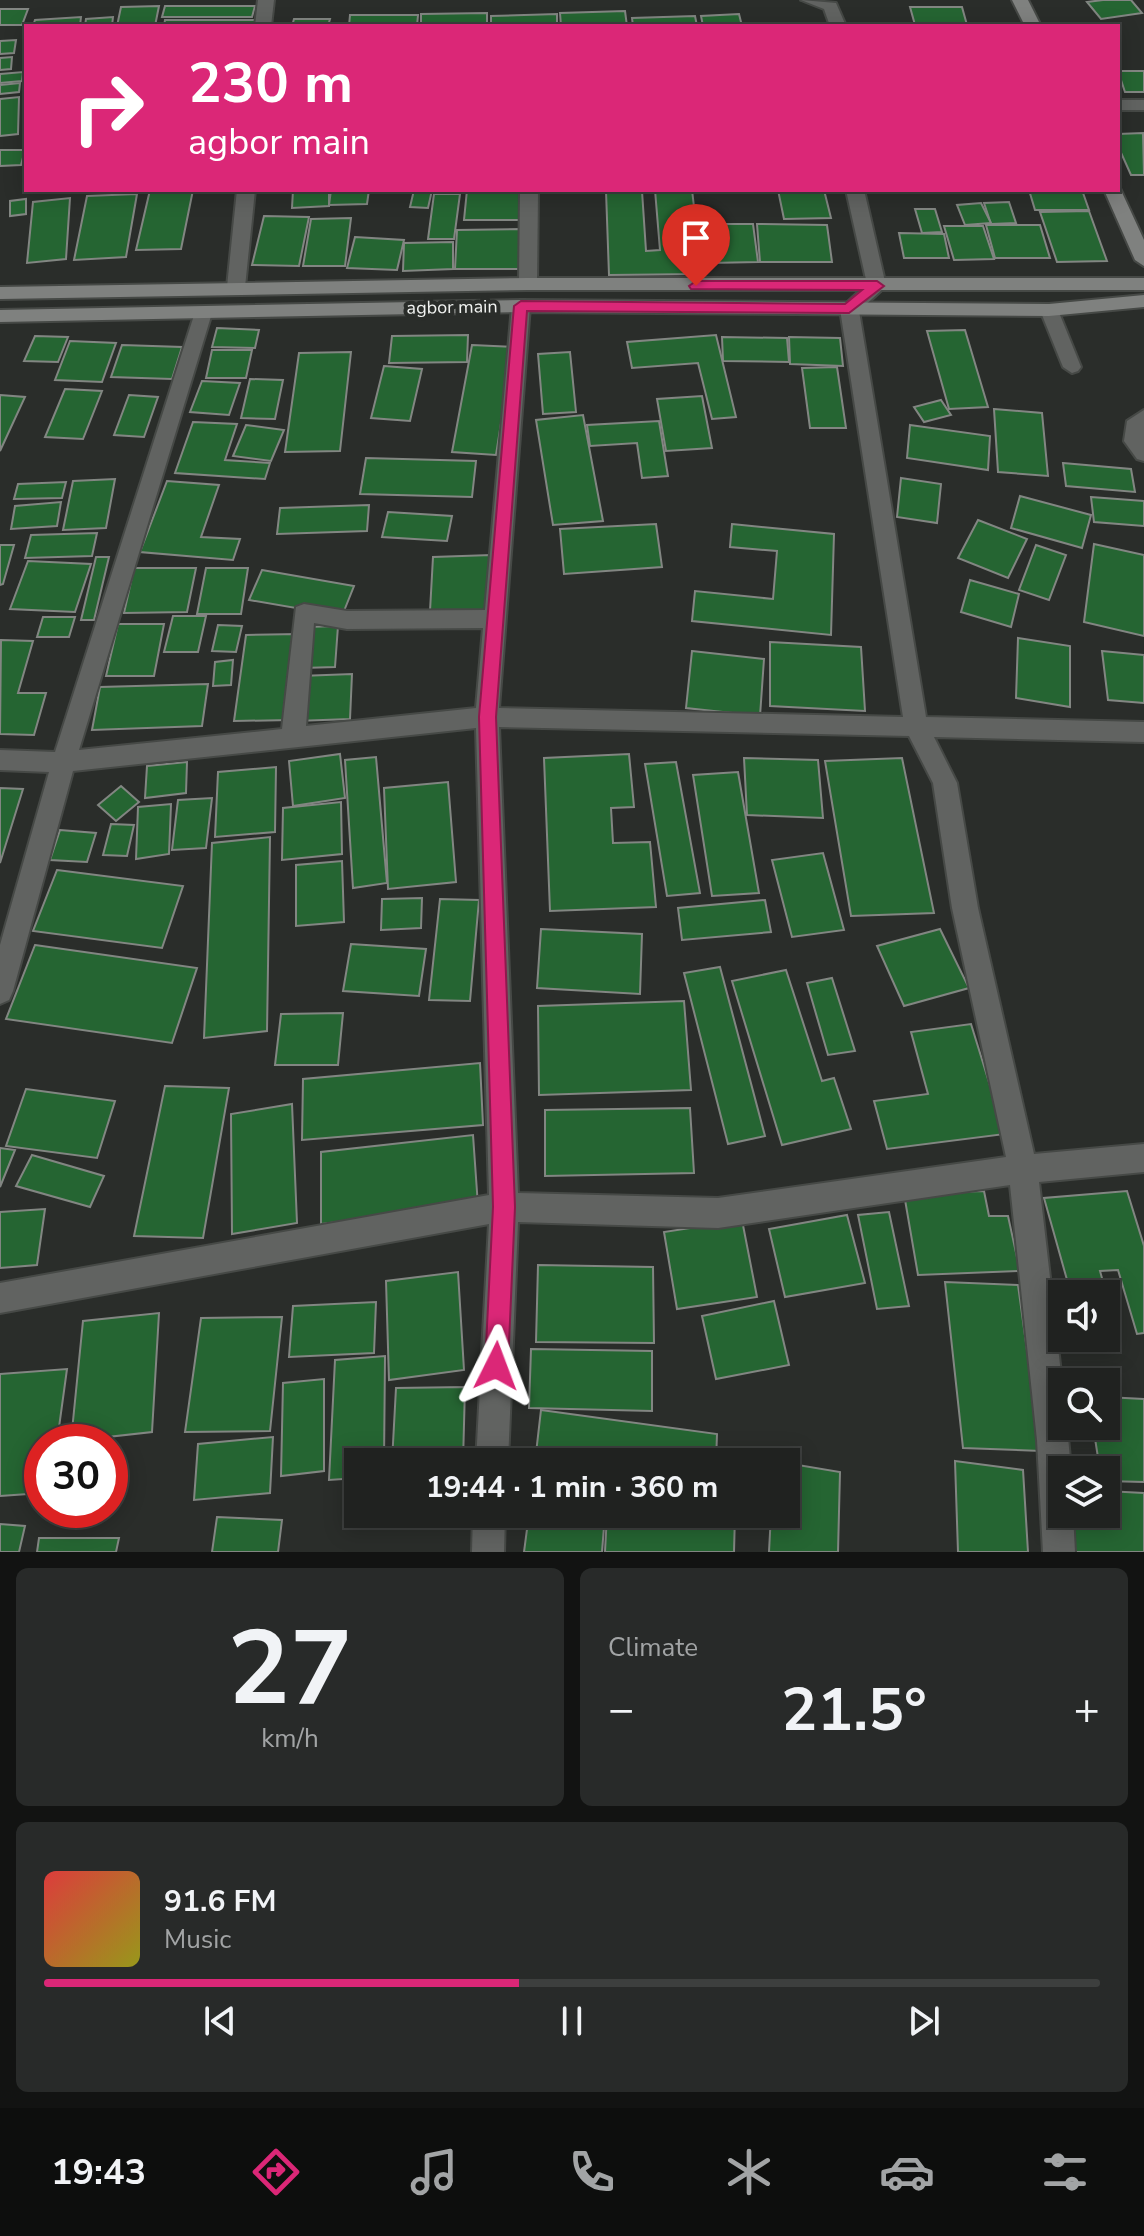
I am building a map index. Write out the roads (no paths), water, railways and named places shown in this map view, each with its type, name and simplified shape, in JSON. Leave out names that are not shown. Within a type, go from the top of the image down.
[{"type":"main road","points":[[1020,0],[1032,24]]},
{"type":"main road","points":[[1114,192],[1144,260]]},
{"type":"main road","name":"agbor main","points":[[8,316],[203,313],[524,295],[877,286],[1144,284]]},
{"type":"main road","name":"agbor main","points":[[0,293],[236,287],[849,309],[1049,310],[1144,301]]},
{"type":"main road","points":[[8,316],[28,293]]},
{"type":"street","points":[[263,24],[266,0]]},
{"type":"street","points":[[809,0],[831,6],[837,24]]},
{"type":"street","points":[[1120,105],[1144,105]]},
{"type":"street","points":[[236,287],[246,192]]},
{"type":"street","points":[[493,1448],[504,1207],[487,717],[524,295],[529,192]]},
{"type":"street","points":[[855,192],[877,286],[849,309],[916,726],[945,783],[965,908],[1023,1169],[1053,1440],[1059,1552]]},
{"type":"street","points":[[0,991],[64,762],[203,313]]},
{"type":"street","points":[[293,736],[304,613],[347,620],[494,619]]},
{"type":"street","points":[[0,760],[64,762],[487,717],[1144,732]]},
{"type":"street","points":[[0,1298],[504,1207],[718,1213],[1023,1169],[1144,1158]]},
{"type":"street","points":[[488,1552],[489,1528]]},
{"type":"lane","points":[[1049,310],[1072,367]]},
{"type":"lane","points":[[1144,416],[1133,426],[1133,441],[1144,454]]}]
